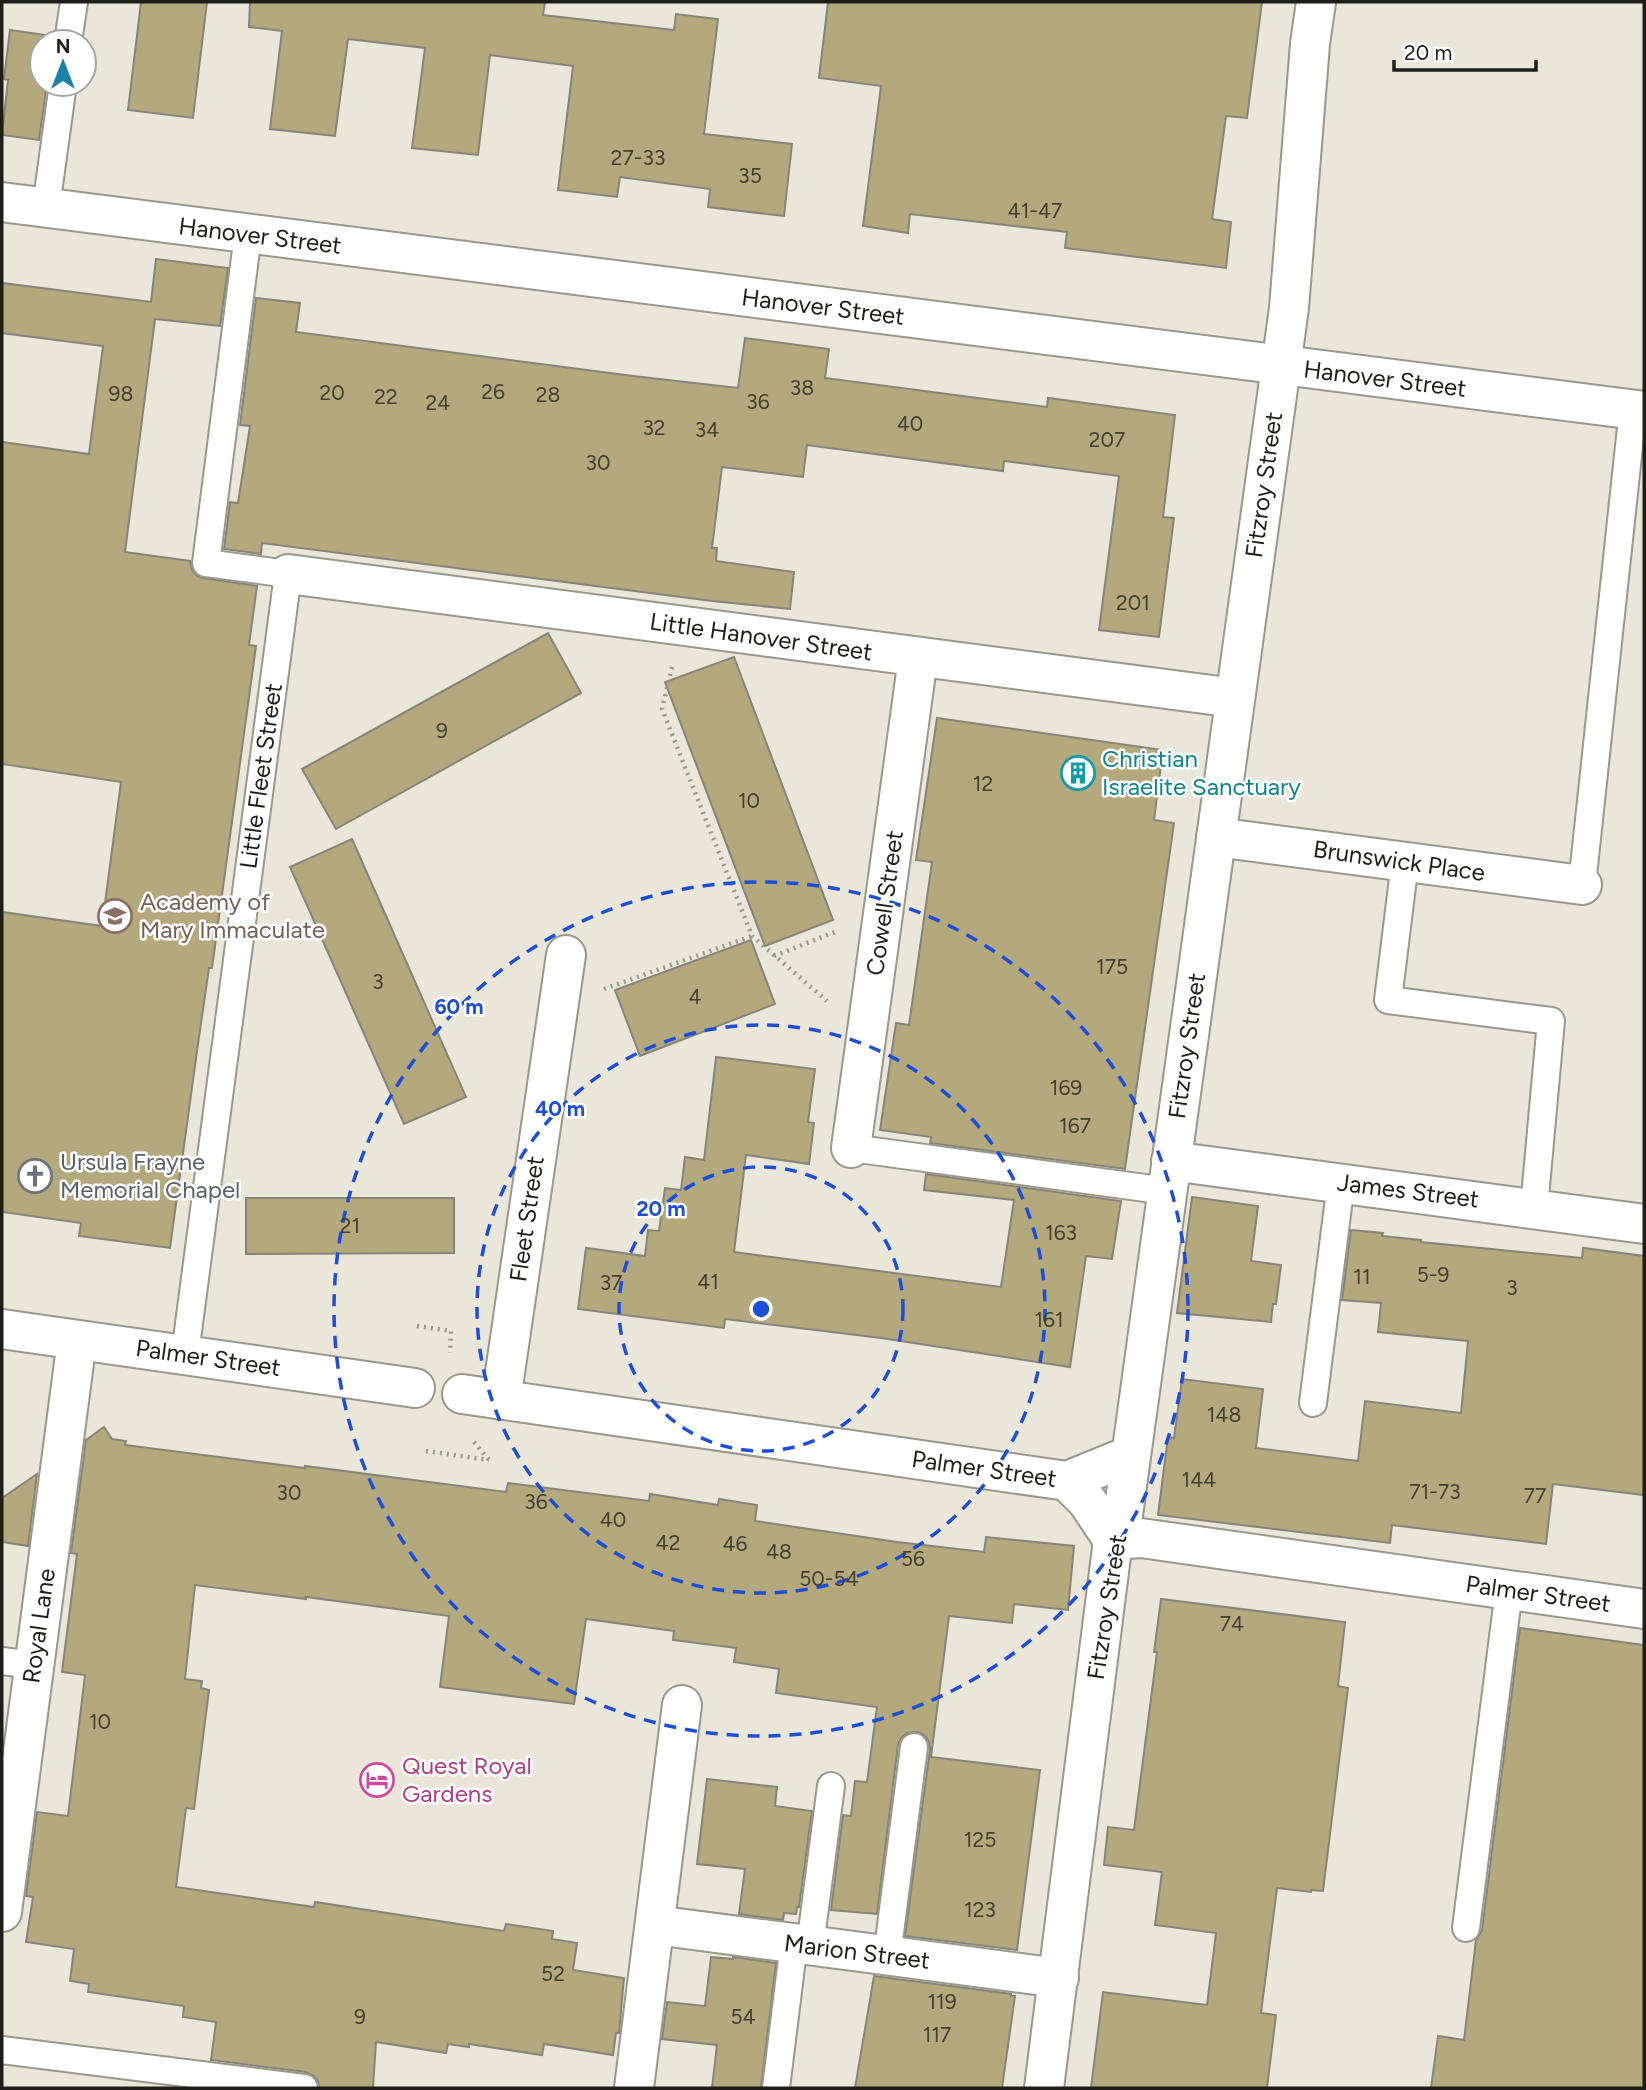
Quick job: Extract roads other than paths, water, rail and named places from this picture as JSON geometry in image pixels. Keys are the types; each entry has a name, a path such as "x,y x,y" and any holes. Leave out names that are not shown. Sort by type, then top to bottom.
{"street":[{"name":"Fitzroy Street","path":"1044,2088 1113,1540 1123,1515 1289,309 1315,2"},
{"name":"Hanover Street","path":"2,202 1638,410"},
{"name":"Little Hanover Street","path":"288,574 1235,698"},
{"name":"Cowell Street","path":"851,1148 918,658"},
{"name":"Brunswick Place","path":"1216,837 1583,885"},
{"name":"Fleet Street","path":"501,1400 566,955"},
{"name":"James Street","path":"1169,1176 1341,1183 1644,1224"},
{"name":"Palmer Street","path":"2,1329 415,1388"},
{"name":"Royal Lane","path":"2,1912 18,1663 78,1340"},
{"name":"Palmer Street","path":"462,1394 1067,1481 1087,1502 1113,1540 1141,1538 1644,1609"},
{"path":"1067,1481 1131,1455"},
{"path":"634,2088 682,1705"},
{"name":"Marion Street","path":"655,1925 1059,1978"}],"lane":[{"path":"70,28 74,2"},
{"path":"46,208 61,98"},
{"path":"248,234 206,562 288,574"},
{"path":"1583,885 1638,410"},
{"name":"Little Fleet Street","path":"184,1354 288,574"},
{"path":"1405,862 1388,1000 1551,1021 1534,1208"},
{"path":"851,1148 1169,1176"},
{"path":"1313,1403 1341,1183"},
{"path":"1466,1928 1509,1590"},
{"path":"887,1956 914,1747"},
{"path":"776,2088 831,1786"},
{"path":"2,2050 304,2088"}],"place":[{"name":"Christian Israelite Sanctuary","path":"1078,773"},
{"name":"Academy of Mary Immaculate","path":"115,916"},
{"name":"Ursula Frayne Memorial Chapel","path":"35,1176"},
{"name":"Quest Royal Gardens","path":"377,1780"}]}
